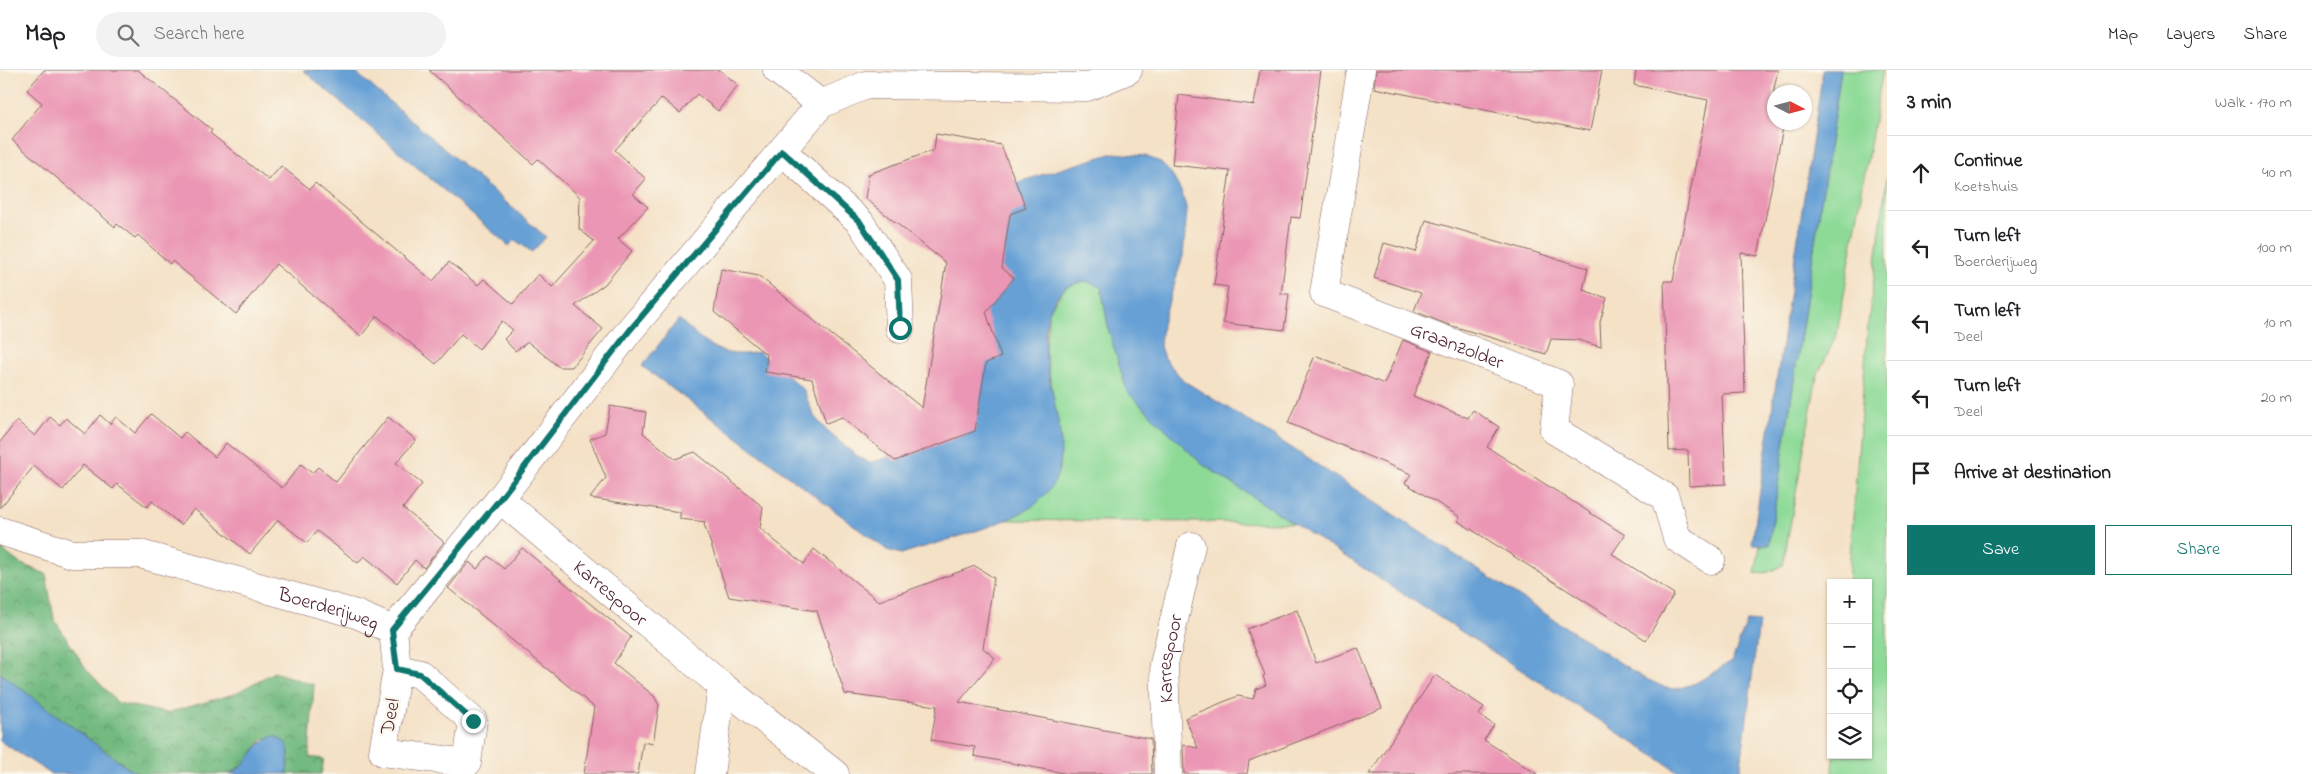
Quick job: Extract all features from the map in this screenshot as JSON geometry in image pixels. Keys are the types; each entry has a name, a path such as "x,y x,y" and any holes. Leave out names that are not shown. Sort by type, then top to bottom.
{"street":[{"path":"777,70 821,104"},
{"name":"Boerderijweg","path":"0,531 72,554 140,554 356,614 392,630 500,499 630,330 821,104 866,85 1087,86 1114,78 1128,70"},
{"name":"Graanzolder","path":"1361,70 1324,293 1560,384 1554,430 1665,497 1676,538 1712,560"},
{"path":"782,151 860,222 898,280 900,328"},
{"name":"Karrespoor","path":"500,499 722,686 835,774"},
{"name":"Karrespoor","path":"1168,774 1164,664 1191,546"},
{"name":"Deel","path":"392,630 397,669"},
{"path":"710,774 722,686"}],"green space":[{"path":"1841,70 1883,70 1837,334 1817,376 1783,565 1769,572 1755,574 1760,545 1769,545"},
{"path":"1887,176 1887,774 1833,774 1834,759 1872,759 1872,579 1848,579 1868,324"},
{"path":"1085,280 1101,287 1109,331 1202,464 1294,523 1004,520 1038,502 1061,441 1045,349 1049,311 1065,288"},
{"path":"0,548 19,563 46,574 54,619 87,670 118,703 167,713 234,694 274,672 314,685 309,757 324,759 321,774 287,774 289,753 287,744 275,736 262,740 247,761 230,774 139,774 125,766 0,673"}],"water":[{"path":"303,70 353,70 546,237 532,252 515,240 509,246"},
{"path":"1823,70 1841,70 1769,545 1752,544"},
{"path":"1114,153 1145,156 1160,162 1171,173 1182,193 1187,211 1183,256 1162,324 1160,346 1164,358 1184,381 1278,439 1642,677 1666,688 1677,689 1696,683 1732,661 1747,621 1759,622 1740,774 1682,774 1202,464 1127,392 1109,331 1101,287 1085,281 1064,289 1051,308 1045,330 1046,354 1059,429 1061,454 1057,476 1052,486 1029,509 1013,517 974,532 901,554 887,550 642,366 679,319 697,336 714,348 734,354 759,352 803,389 814,416 826,430 853,453 869,463 955,438 992,190"},
{"path":"0,673 125,766 139,774 51,774 0,741"},
{"path":"275,736 287,744 289,753 287,774 230,774 243,764 261,743"}],"building":[{"path":"44,70 138,70 212,130 210,133 269,180 281,166 310,189 315,183 433,281 449,262 478,285 484,279 513,304 538,274 552,287 594,241 579,229 580,197 538,159 533,164 429,70 720,70 738,85 718,111 697,94 680,113 662,98 615,150 646,179 633,194 648,207 618,239 632,251 605,284 575,306 603,329 572,367 559,367 528,342 515,351 504,339 513,330 502,321 479,349 461,334 436,364 377,316 361,336 276,264 236,314 172,261 170,264 138,235 135,238 117,224 115,227 12,140 42,103 27,90"},
{"path":"1260,70 1321,70 1300,218 1291,217 1281,294 1289,294 1284,330 1223,323 1228,287 1214,285 1230,171 1172,165 1179,95 1254,105"},
{"path":"1376,70 1602,70 1590,131 1374,88"},
{"path":"1636,70 1778,70 1775,85 1767,85 1767,130 1782,130 1758,256 1741,253 1745,393 1722,394 1726,484 1689,486 1688,450 1669,451 1664,281 1673,281 1708,100 1634,85"},
{"path":"936,134 1001,145 1026,208 1010,214 1002,268 1014,278 986,312 1001,357 986,363 975,431 895,461 842,417 826,423 812,379 765,372 767,355 714,312 721,269 759,276 922,408 946,263 865,198 869,174 934,150"},
{"path":"1426,220 1588,268 1583,290 1607,298 1600,322 1601,347 1578,340 1551,339 1546,354 1449,325 1414,311 1421,293 1374,278 1384,243 1416,252"},
{"path":"1403,340 1432,352 1413,396 1468,418 1473,410 1499,427 1487,447 1625,535 1612,554 1674,594 1646,640 1458,521 1460,517 1405,483 1411,474 1288,423 1315,355 1384,384"},
{"path":"610,406 646,412 643,433 675,459 695,452 763,507 760,528 775,541 804,564 814,549 879,601 975,566 994,578 983,648 995,658 959,702 1151,739 1152,774 1068,774 974,756 975,747 931,740 937,706 845,694 817,611 729,597 704,524 706,522 680,519 680,512 590,498 606,478 590,439 605,433"},
{"path":"151,414 180,438 185,432 215,457 226,443 282,488 301,464 312,473 318,467 336,482 388,417 416,440 396,463 422,484 403,508 444,542 424,568 415,560 397,583 364,556 358,563 317,531 307,543 278,520 250,554 194,509 181,525 152,501 147,507 117,484 113,489 83,465 63,490 34,466 0,508 0,442 17,421 35,436 50,417 60,425 66,418 85,434 100,415 110,424 116,417 135,433"},
{"path":"522,548 631,637 614,663 654,696 659,705 653,744 643,742 638,774 584,774 594,707 448,588 469,562 477,569 488,556 504,569"},
{"path":"1297,610 1316,663 1358,648 1382,708 1249,761 1247,774 1184,774 1183,745 1198,748 1185,718 1238,696 1253,699 1256,689 1266,685 1263,676 1265,675 1247,629"},
{"path":"1435,675 1484,707 1479,715 1494,725 1484,740 1537,774 1369,774"}],"route":[{"path":"473,721 420,674 397,669 392,630 500,499 630,330 782,151 860,222 898,280 900,328"}]}
